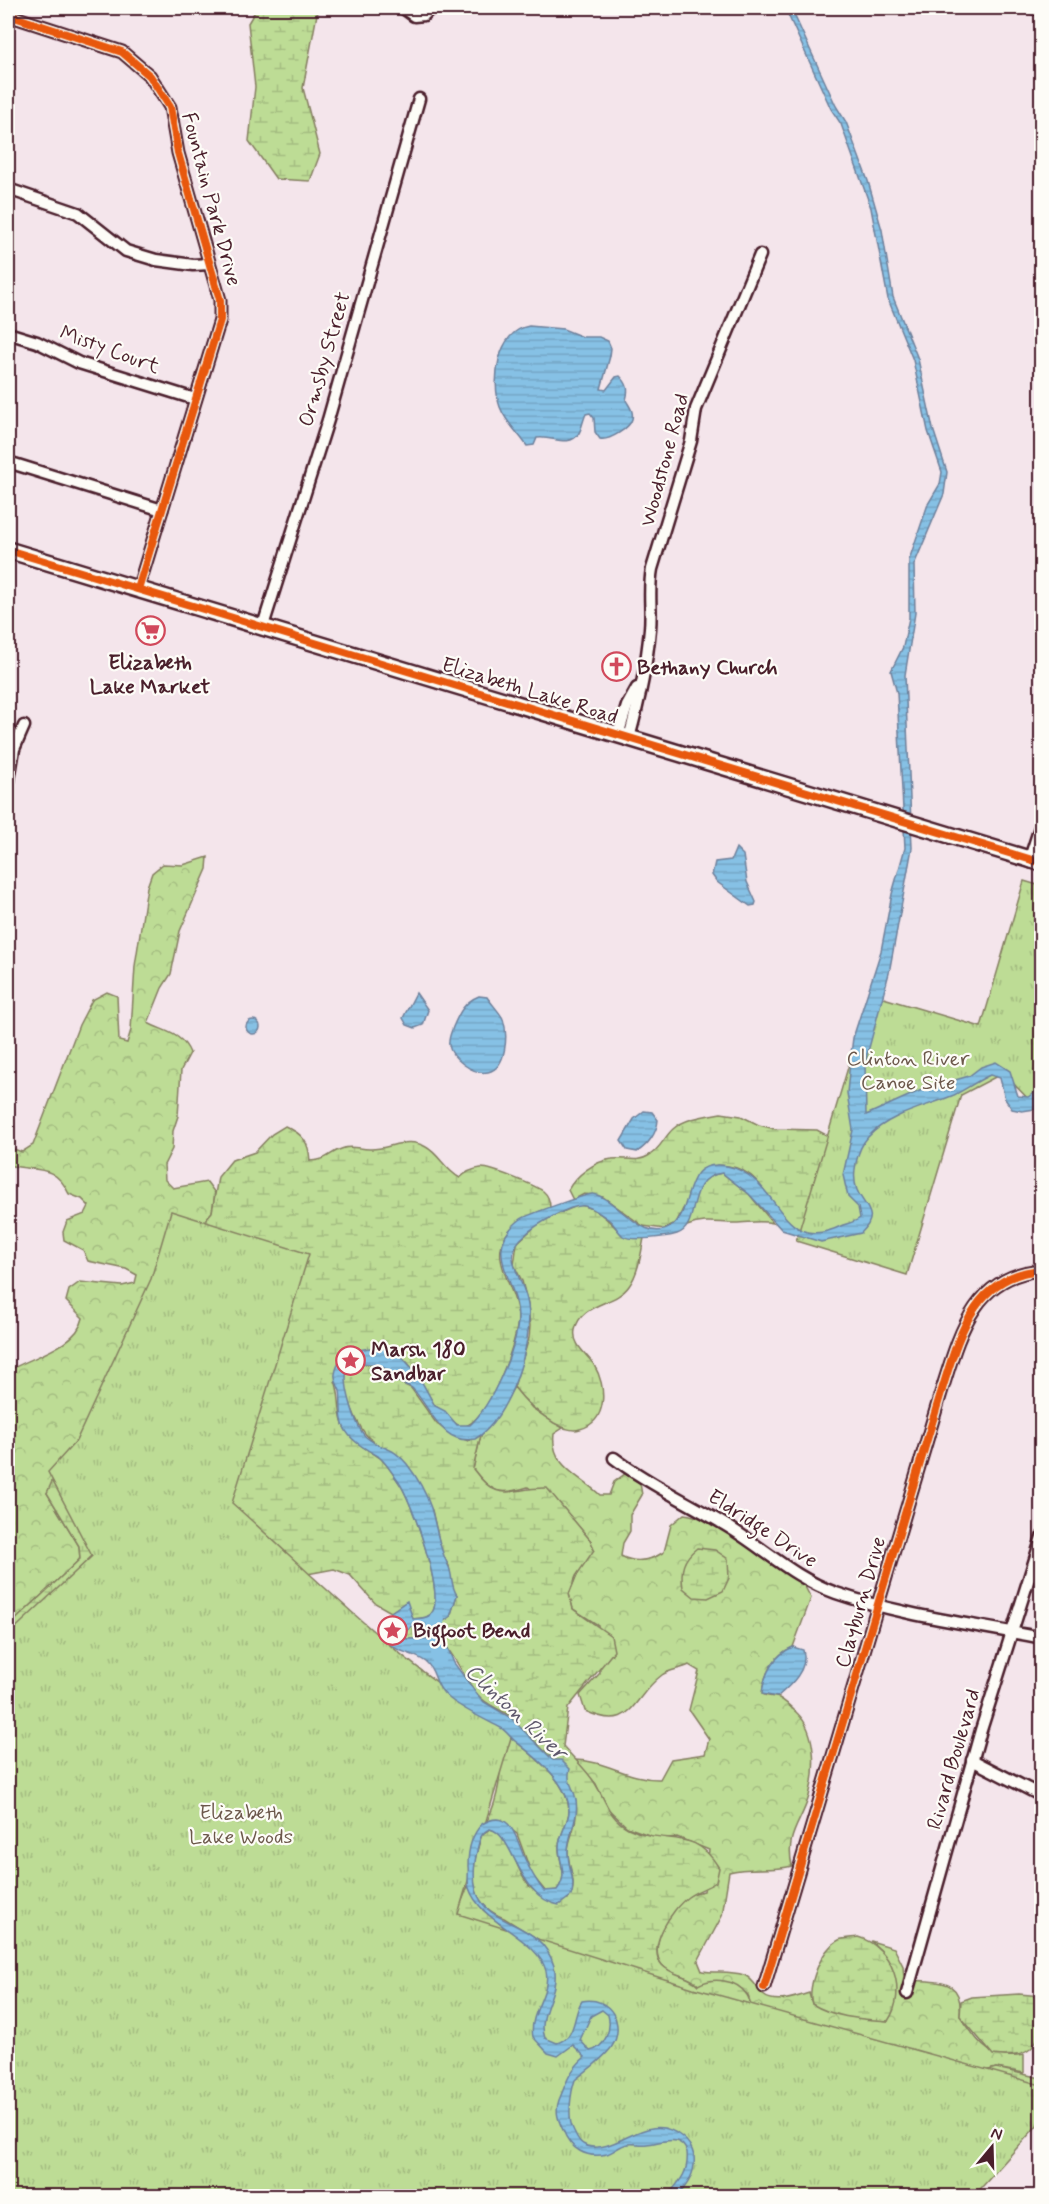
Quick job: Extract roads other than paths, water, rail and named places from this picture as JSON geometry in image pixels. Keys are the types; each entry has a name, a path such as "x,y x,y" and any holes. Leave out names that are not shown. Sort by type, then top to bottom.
{"street":[{"path":"403,8 414,16 424,15 431,8"},
{"path":"1033,8 1041,10"},
{"name":"Fountain Park Drive","path":"8,15 122,52 150,75 170,107 178,153 220,300 219,320 138,589"},
{"name":"Ormsby Street","path":"262,629 328,420 419,99"},
{"path":"8,189 78,213 126,251 156,260 193,265 209,264"},
{"name":"Woodstone Road","path":"624,736 637,709 651,627 649,587 652,569 663,540 691,441 696,409 760,255"},
{"name":"Misty Court","path":"11,334 37,342 79,363 195,399"},
{"path":"8,462 162,510"},
{"name":"Elizabeth Lake Road","path":"8,550 262,629 1037,862"},
{"path":"8,786 14,748 24,726"},
{"path":"1037,862 1041,829"},
{"name":"Clayburn Drive","path":"764,1987 940,1395 965,1322 979,1300 995,1286 1014,1276 1041,1270"},
{"name":"Eldridge Drive","path":"614,1458 736,1532 801,1577 836,1593 879,1605 1041,1638"},
{"name":"Rivard Boulevard","path":"907,1992 972,1760 1041,1537"},
{"path":"972,1760 1041,1796"}],"water":[{"path":"785,8 791,8 836,106 846,122 868,181 882,230 893,297 918,359 933,429 947,472 944,494 914,565 915,613 905,675 912,848 889,973 865,1063 866,1115 924,1089 969,1076 981,1067 996,1062 1010,1071 1018,1096 1028,1097 1041,1088 1041,1108 1022,1111 1012,1109 1005,1099 1000,1078 990,1075 954,1095 886,1122 864,1142 856,1162 855,1184 870,1216 870,1221 861,1233 821,1242 782,1230 749,1194 722,1173 710,1177 702,1184 689,1222 685,1229 677,1234 627,1238 608,1219 594,1209 585,1206 563,1211 545,1221 522,1237 514,1251 514,1263 528,1305 529,1321 523,1359 508,1398 498,1415 475,1439 464,1440 445,1431 412,1388 397,1381 382,1367 367,1363 356,1364 348,1369 346,1375 351,1404 362,1432 371,1441 402,1458 424,1491 457,1595 450,1617 434,1627 412,1626 403,1635 407,1639 439,1638 446,1644 454,1663 484,1702 511,1718 553,1760 561,1760 570,1769 569,1778 577,1807 568,1850 573,1884 571,1896 559,1905 545,1900 534,1891 505,1842 498,1833 490,1829 482,1835 477,1851 474,1878 479,1897 489,1910 532,1935 545,1948 554,1966 554,1985 544,2020 545,2038 557,2043 564,2040 572,2030 582,2001 592,2000 601,2003 613,2014 617,2030 611,2048 575,2080 570,2105 571,2124 578,2139 587,2146 599,2147 645,2129 657,2127 669,2129 682,2137 693,2153 692,2173 688,2183 677,2196 667,2196 680,2181 687,2166 687,2152 680,2143 670,2141 628,2144 607,2154 586,2154 574,2147 566,2137 560,2123 557,2112 559,2100 572,2072 585,2057 573,2045 558,2056 548,2053 533,2037 532,2028 547,1979 546,1971 541,1959 532,1949 485,1912 475,1901 468,1886 468,1866 471,1843 478,1828 482,1824 500,1819 512,1828 529,1867 544,1891 557,1890 563,1874 559,1847 569,1812 568,1801 564,1791 541,1762 503,1729 450,1699 441,1689 426,1662 393,1647 385,1637 391,1612 407,1601 413,1619 424,1618 431,1614 435,1600 434,1585 418,1525 404,1491 384,1461 354,1440 344,1427 340,1391 335,1374 343,1358 351,1353 369,1348 396,1350 418,1375 435,1406 445,1411 457,1425 470,1425 486,1404 502,1376 517,1331 517,1305 504,1266 503,1242 509,1231 521,1219 580,1197 593,1194 602,1197 641,1226 662,1231 672,1226 679,1218 690,1187 702,1169 712,1165 727,1166 745,1173 759,1184 792,1224 805,1231 821,1232 860,1218 858,1207 848,1197 843,1175 853,1130 847,1093 850,1062 853,1038 881,951 892,894 905,848 897,693 891,671 903,647 909,618 909,560 928,504 940,484 942,472 928,431 913,360 888,299 871,208 841,124 831,109","holes":["602,2010 608,2015 609,2026 606,2037 600,2046 590,2051 580,2040 591,2016"]},
{"path":"529,326 563,329 583,337 599,337 608,341 611,348 610,356 601,389 606,390 616,377 620,376 625,382 628,390 626,400 631,409 632,419 623,430 614,436 600,439 595,432 594,418 590,413 586,414 575,438 565,441 537,438 534,445 527,446 500,407 496,384 503,347 518,330"},
{"path":"736,848 743,855 747,882 756,902 755,905 750,906 717,882 712,875 715,862 731,860"},
{"path":"416,993 428,1010 423,1025 415,1028 407,1025 403,1018"},
{"path":"479,996 487,997 502,1017 505,1025 502,1057 499,1064 488,1072 476,1071 458,1060 449,1045 455,1022 460,1013 469,1001"},
{"path":"250,1020 256,1020 260,1027 256,1034 250,1034 246,1030 246,1024"},
{"path":"644,1111 652,1112 658,1120 656,1130 637,1152 627,1150 621,1141 634,1119"},
{"path":"793,1647 803,1650 803,1664 798,1676 777,1697 762,1694 771,1666 780,1655"}],"waterway":[{"name":"Clinton River","path":"437,1619 434,1627 439,1638 439,1658"}],"place":[{"name":"Elizabeth Lake Market","path":"150,631"},
{"name":"Bethany Church","path":"616,667"},
{"name":"Marsh 180 Sandbar","path":"350,1361"},
{"name":"Bigfoot Bend","path":"392,1630"}],"park label":[{"name":"Clinton River Canoe Site","path":"908,1070"},
{"name":"Elizabeth Lake Woods","path":"241,1824"}]}
